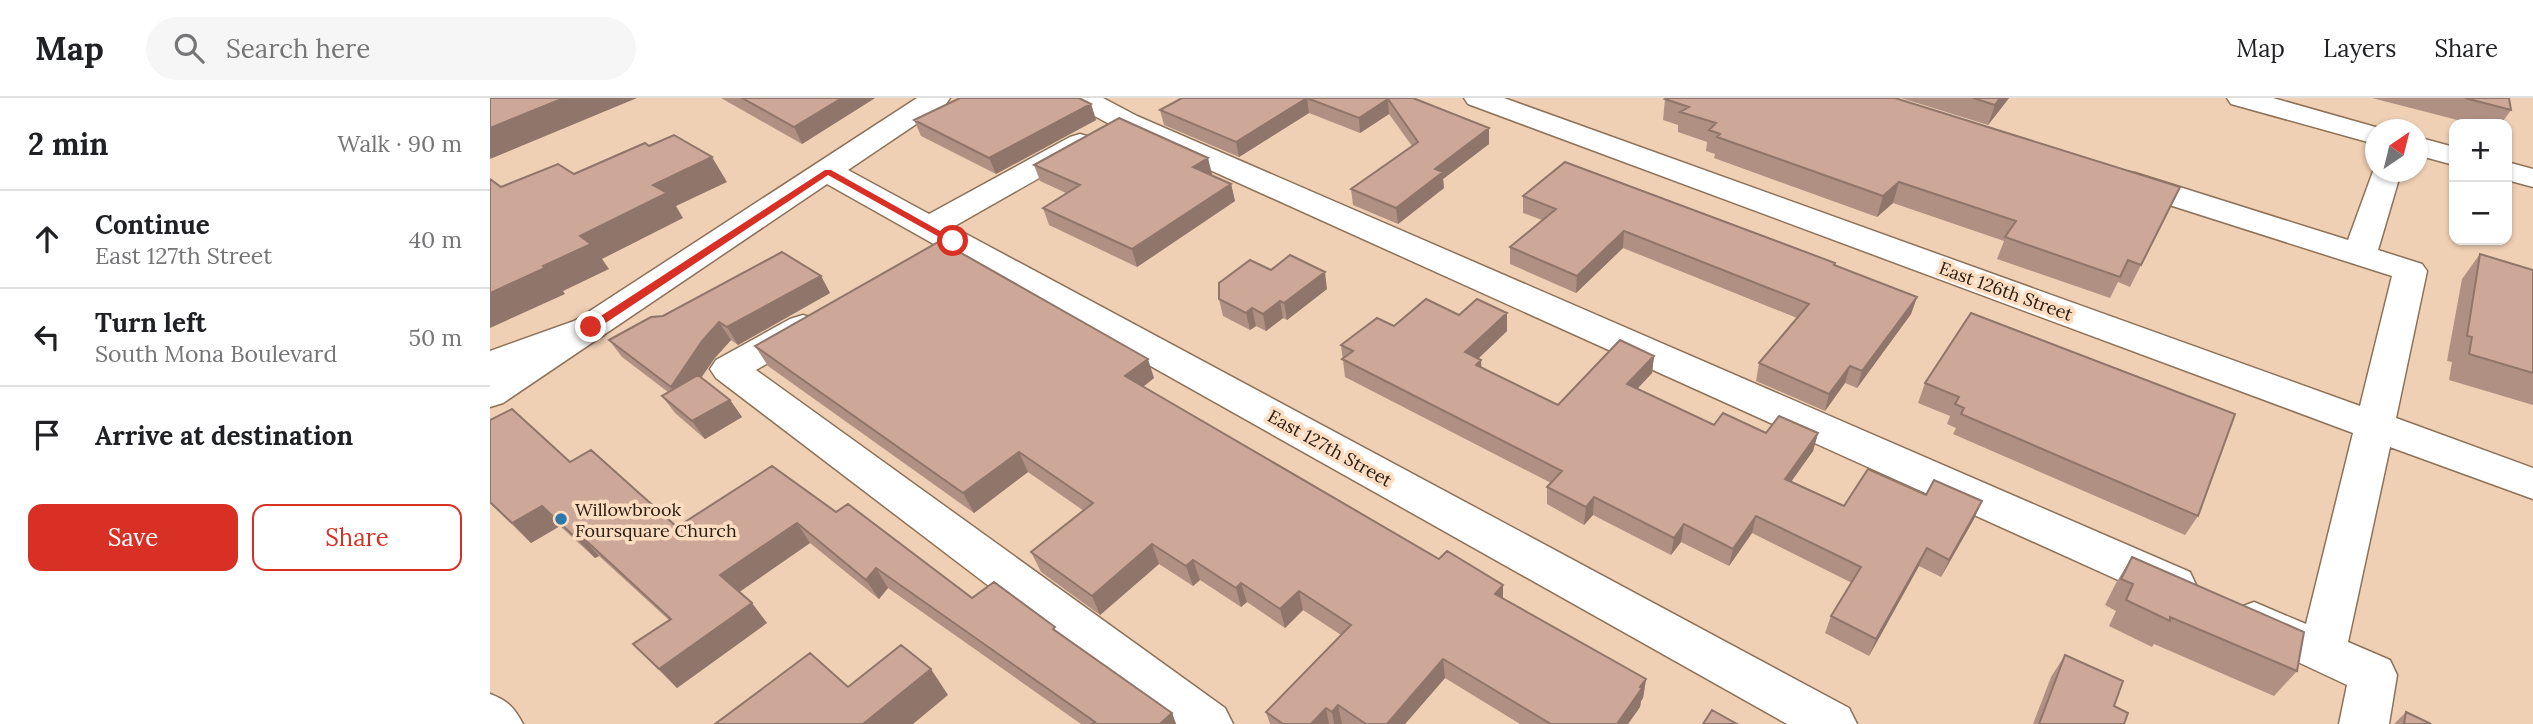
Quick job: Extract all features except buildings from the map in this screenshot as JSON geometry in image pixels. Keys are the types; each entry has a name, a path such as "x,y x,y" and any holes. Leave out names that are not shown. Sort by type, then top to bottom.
{"street":[{"path":"490,394 936,98"},
{"path":"1082,98 1122,120 2373,675 2364,724"},
{"name":"East 126th Street","path":"1478,98 2533,484"},
{"path":"2241,98 2363,124"},
{"path":"933,243 1122,120"},
{"path":"2428,149 2449,155"},
{"path":"2098,171 2410,271 2323,652"},
{"name":"East 127th Street","path":"828,172 933,243 1832,724"},
{"path":"2512,172 2533,178"},
{"path":"2360,253 2383,182"},
{"path":"835,308 729,369 1208,724"},
{"path":"490,365 591,327"},
{"path":"490,716 498,724"}],"place":[{"name":"Willowbrook Foursquare Church","path":"561,519"}],"route":[{"path":"591,327 828,172 953,241"}]}
